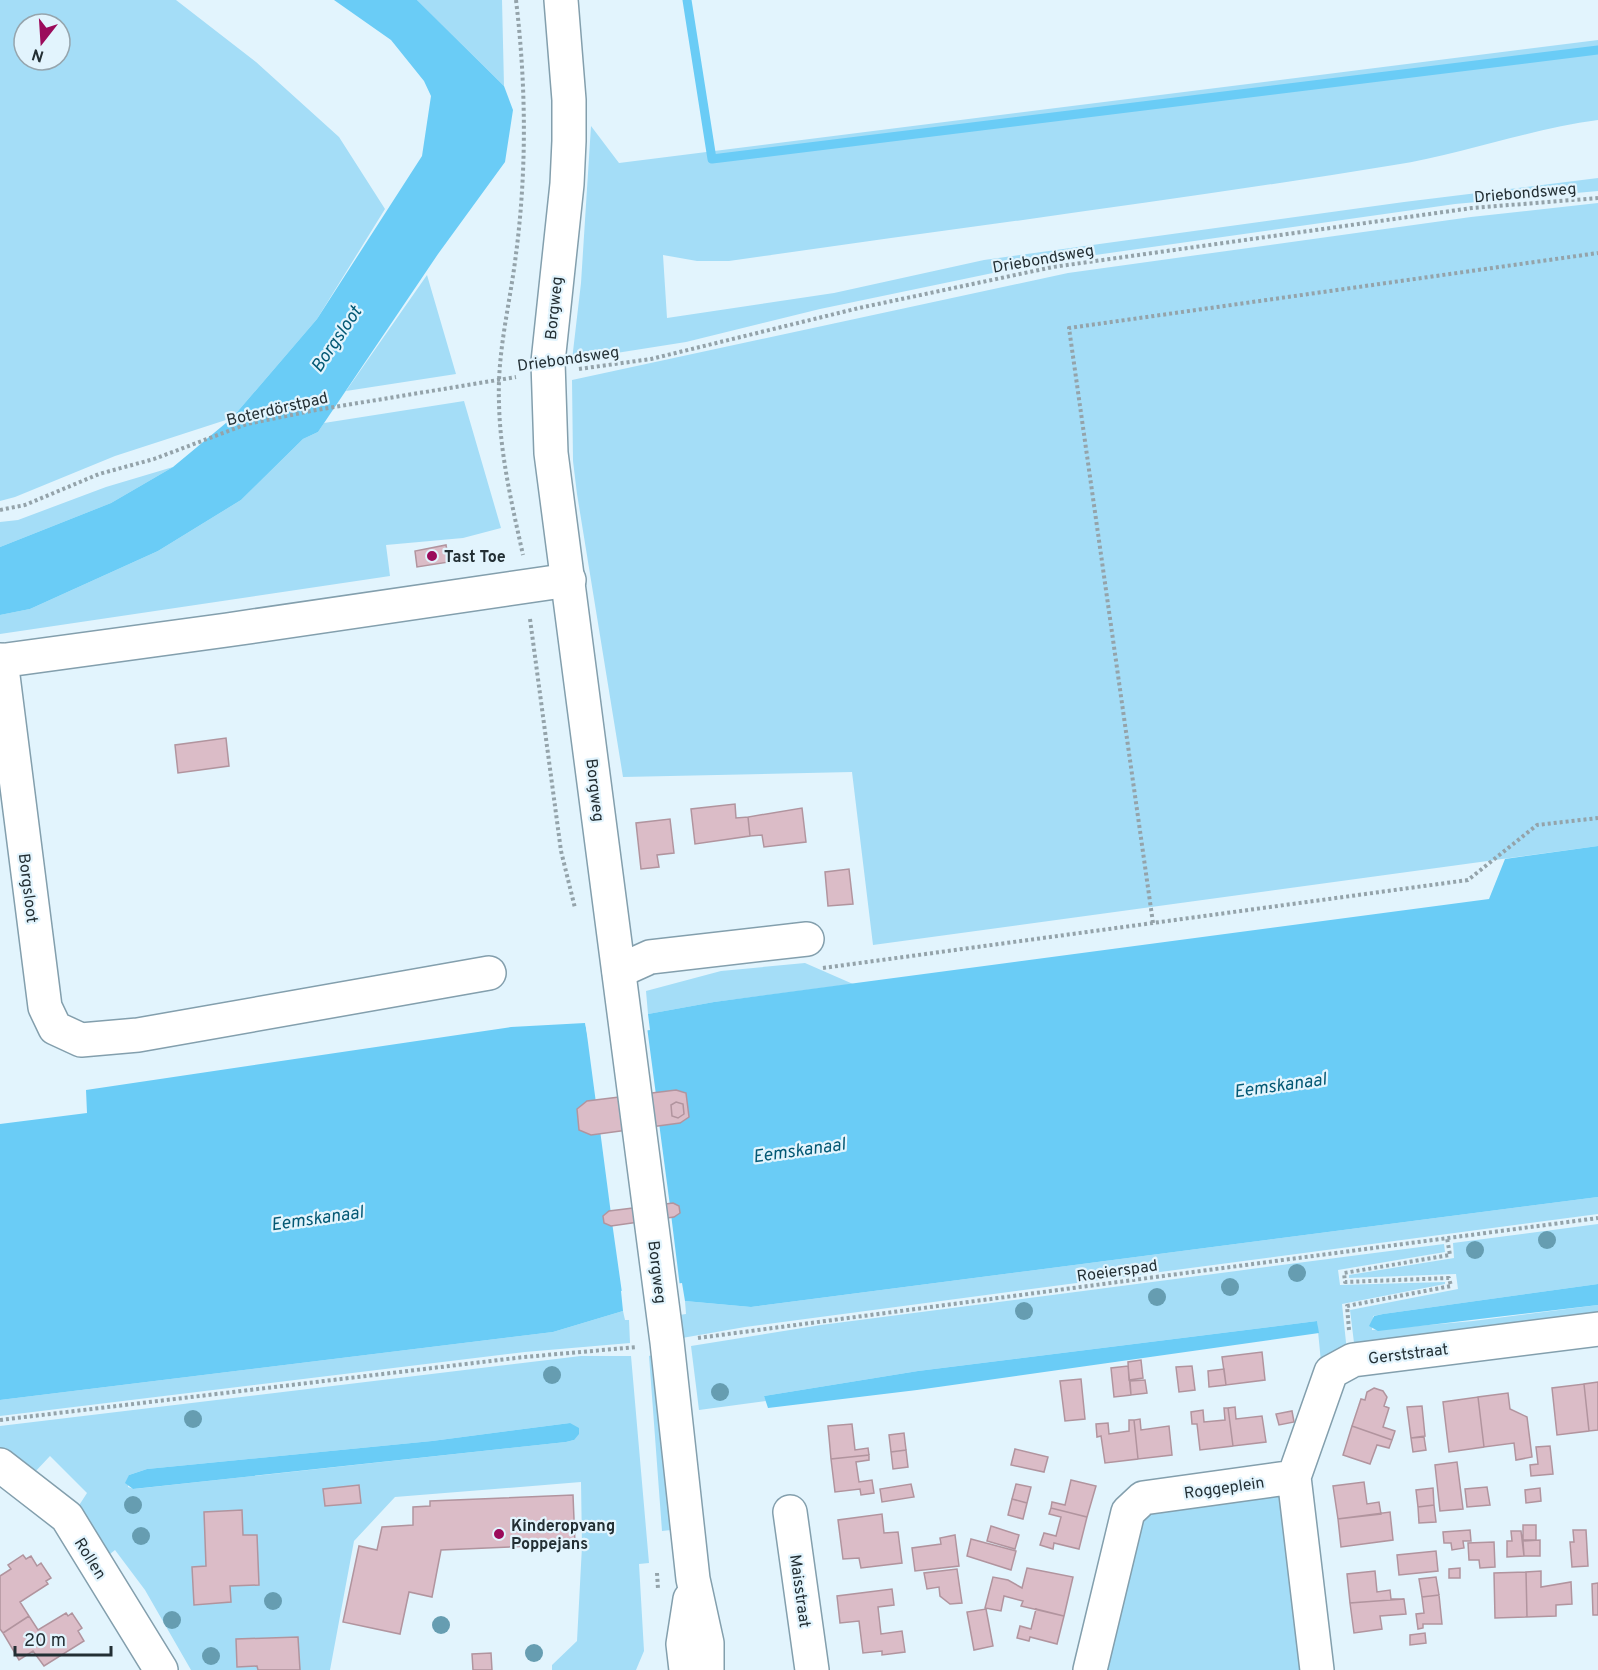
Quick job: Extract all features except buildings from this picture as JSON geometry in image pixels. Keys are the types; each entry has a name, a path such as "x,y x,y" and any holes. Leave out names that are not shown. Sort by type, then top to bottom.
{"street":[{"name":"Borgweg","path":"561,0 569,100 569,141 548,373 551,453 621,984 657,1335 693,1579 707,1643 707,1670"},
{"name":"Borgsloot","path":"489,973 138,1035 81,1040 55,1028 45,1006 0,661 569,580"},
{"path":"621,984 650,957 814,954"},
{"name":"Gerststraat","path":"1294,1478 1331,1372 1353,1360 1598,1329"},
{"name":"Rollen","path":"0,1465 67,1517 161,1670"},
{"path":"1294,1478 1317,1670"},
{"name":"Roggeplein","path":"1090,1670 1128,1512 1143,1498 1294,1478"},
{"name":"Maisstraat","path":"790,1512 812,1670"},
{"name":"Borgweg","path":"686,1670 683,1644 693,1579"}],"path":[{"path":"516,0 523,58 524,160 516,255 503,333 499,380 502,447 523,556 561,851 578,920"},
{"name":"Driebondsweg","path":"499,380 651,359 859,308 1053,267 1472,208 1598,198"},
{"path":"1153,923 1069,328 1598,253"},
{"name":"Boterdörstpad","path":"0,510 25,506 99,474 154,459 247,424 499,380"},
{"path":"814,954 1153,923 1468,880 1537,825 1598,818"},
{"name":"Roeierspad","path":"0,1420 512,1358 657,1335 1598,1218"},
{"path":"1347,1306 1451,1286 1449,1278 1345,1282 1344,1273 1450,1256 1448,1238"}],"shaded area":[{"path":"0,0 176,0 256,62 339,137 385,209 317,319 232,418 115,456 0,501"},
{"path":"417,0 502,0 504,86"},
{"path":"1598,40 1598,120 1547,129 1445,155 1394,165 1145,203 729,261 697,261 663,255 667,318 834,293 984,260 1404,202 1598,178 1598,191 1455,204 1046,262 820,309 686,342 572,360 581,283 591,126 619,163"},
{"path":"1598,203 1598,846 873,945 852,772 623,777 577,494 573,461 572,380 1068,273 1471,217"},
{"path":"427,275 456,374 346,391"},
{"path":"464,401 501,528 463,538 386,545 390,576 0,634 0,615 30,609 158,551 241,500 303,439 318,432 324,423"},
{"path":"173,467 111,503 0,547 0,522 18,520 106,487"},
{"path":"805,963 853,984 714,1002 648,1014 646,991 721,971"},
{"path":"1598,1197 1598,1214 745,1327 682,1338 679,1315 686,1314 685,1301 751,1307"},
{"path":"1598,1224 1598,1284 1373,1316 1372,1330 1473,1321 1598,1305 1598,1321 1355,1351 1350,1310 1458,1289 1456,1274 1349,1278 1349,1275 1454,1258 1453,1243"},
{"path":"1444,1244 1445,1252 1338,1270 1340,1285 1445,1282 1445,1284 1342,1304 1347,1352 1321,1362 1317,1321 918,1371 764,1396 766,1401 699,1410 691,1346 821,1325"},
{"path":"623,1311 625,1320 629,1320 630,1343 525,1352 0,1416 0,1400 553,1332"},
{"path":"652,1355 671,1530 662,1531 649,1356"},
{"path":"581,1356 631,1356 649,1563 639,1564 644,1651 636,1670 552,1670 552,1665 577,1641 582,1546 581,1482 395,1497 354,1541 330,1670 191,1670 145,1590 115,1550 110,1554 76,1510 87,1493 50,1456 34,1473 0,1452 0,1426","holes":["570,1423 574,1440 134,1489 128,1487 129,1475 147,1469 432,1441"]},
{"path":"1276,1494 1287,1502 1305,1670 1103,1670 1136,1521 1148,1514"}],"water":[{"path":"334,0 417,0 504,86 513,110 505,162 438,254 318,432 303,439 241,500 158,551 30,609 0,615 0,547 111,503 173,467 232,418 317,319 422,156 431,96 424,81 391,40"},
{"name":"Eemskanaal","path":"1598,846 1598,1197 751,1307 685,1301 682,1283 621,1291 623,1311 553,1332 0,1400 0,1124 87,1113 86,1090 511,1027 585,1023 588,1038 650,1030 648,1014 714,1002 1489,899 1505,859","holes":["676,1090 686,1093 689,1117 680,1123 591,1135 579,1130 577,1109 587,1101","673,1203 679,1206 604,1223 603,1216 609,1211"]},
{"path":"1598,1284 1598,1305 1378,1331 1369,1326 1374,1316 1383,1314"},
{"path":"1317,1321 1319,1333 917,1390 768,1408 764,1396 918,1371"},
{"path":"570,1423 579,1428 579,1434 574,1440 566,1442 133,1489 125,1483 129,1475 147,1469 432,1441"}],"pier":[{"path":"585,1020 590,1035 647,1027 656,1095 596,1103"},
{"path":"659,1123 670,1206 611,1214 600,1130"},
{"path":"671,1214 680,1287 624,1294 625,1314 612,1222"}],"waterway":[{"path":"687,0 712,159 1598,50"}],"place":[{"name":"Tast Toe","path":"432,556"},
{"name":"Kinderopvang Poppejans","path":"499,1534"}]}
